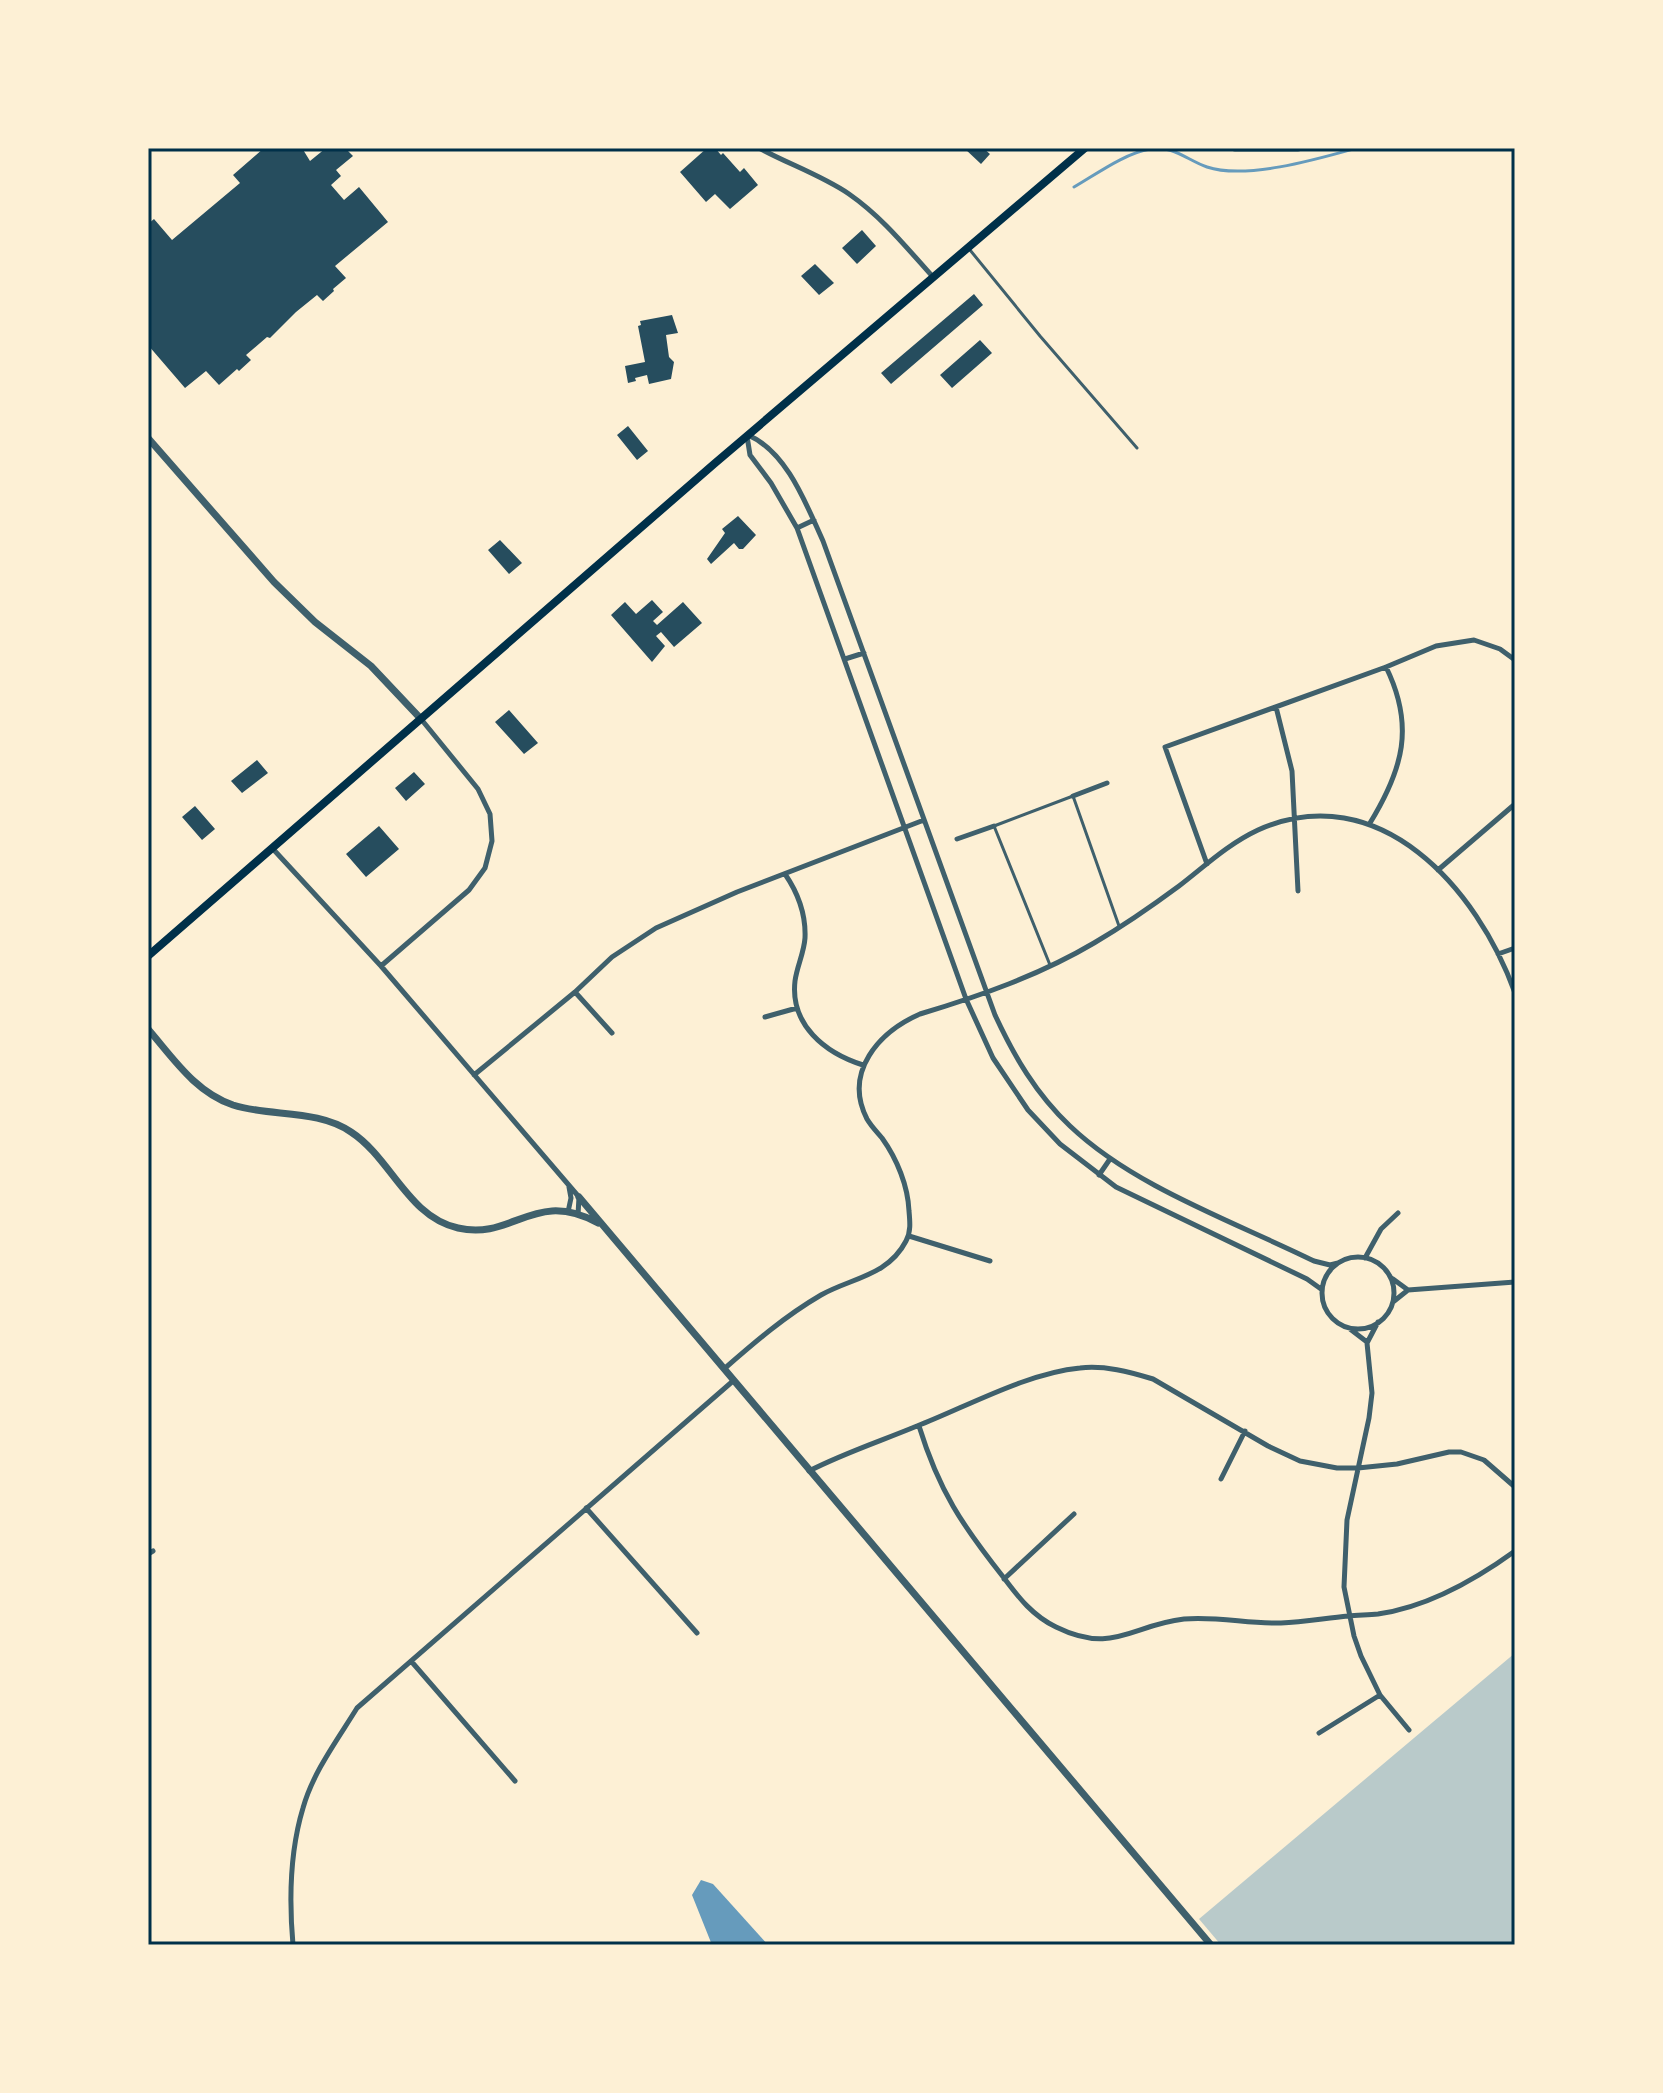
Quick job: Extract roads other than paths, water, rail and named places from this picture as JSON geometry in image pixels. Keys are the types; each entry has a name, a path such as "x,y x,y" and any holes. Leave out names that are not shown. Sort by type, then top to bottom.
{"main road":[{"path":"148,956 747,435 1085,148"}],"street":[{"path":"759,148 827,181 870,210 904,242 933,277"},
{"path":"1235,148 1298,148"},
{"path":"747,435 764,442 779,461 801,493 814,520 987,992 1008,1043 1033,1084 1068,1124 1110,1159 1162,1188 1314,1261 1330,1265 1347,1259 1365,1258 1382,1266 1408,1290"},
{"path":"747,435 750,455 771,483 797,528 966,999 993,1058 1014,1091 1060,1144 1099,1175 1146,1203 1307,1279 1321,1289"},
{"path":"148,438 274,582 322,628 371,666 421,719 478,789 490,814 492,841 485,868 469,890 381,966"},
{"path":"797,528 814,520"},
{"path":"1207,864 1165,747 1436,646 1474,640 1500,649 1515,660"},
{"path":"845,659 864,653"},
{"path":"1370,823 1384,800 1404,736 1400,702 1386,667"},
{"path":"1276,707 1292,771 1298,891"},
{"path":"1073,796 1107,783"},
{"path":"1438,870 1515,804"},
{"path":"723,1370 780,1322 822,1295 887,1265 909,1236 909,1206 900,1171 888,1147 871,1126 859,1089 863,1065 882,1038 920,1014 1025,978 1095,943 1178,887 1238,840 1259,830 1295,818 1328,815 1370,823 1394,835 1438,870 1470,905 1498,954 1515,993"},
{"path":"474,1075 575,992 612,957 656,928 924,820"},
{"path":"957,839 994,826"},
{"path":"273,849 381,966 579,1197 1211,1945"},
{"path":"784,874 796,893 804,922 803,954 795,981 797,1008 808,1032 820,1044 863,1065"},
{"path":"1498,954 1515,948"},
{"path":"575,992 612,1033"},
{"path":"765,1017 797,1008"},
{"path":"148,1029 198,1086 215,1097 234,1105 327,1121 354,1133 424,1211 446,1225 479,1230 494,1228 544,1210 568,1212 603,1226"},
{"path":"1099,1175 1110,1159"},
{"path":"568,1212 571,1198 569,1186"},
{"path":"578,1215 579,1197"},
{"path":"1365,1258 1381,1229 1398,1213"},
{"path":"909,1236 990,1261"},
{"path":"1338,1263 1327,1274 1321,1289 1325,1309 1338,1323 1361,1335 1367,1343 1372,1393 1347,1520 1344,1587 1361,1656 1380,1695 1409,1730"},
{"path":"1391,1277 1393,1302"},
{"path":"1346,1326 1362,1328 1378,1322 1393,1302 1408,1290 1515,1282"},
{"path":"1367,1343 1378,1322"},
{"path":"809,1471 1002,1390 1078,1368 1095,1368 1153,1379 1268,1446 1300,1461 1337,1468 1358,1468 1461,1452 1484,1460 1515,1487"},
{"path":"293,1945 291,1886 303,1805 357,1708 733,1381"},
{"path":"919,1426 938,1480 952,1508 984,1555 1025,1605 1068,1633 1095,1640 1121,1638 1148,1626 1187,1619 1281,1623 1378,1614 1417,1604 1475,1578 1515,1551"},
{"path":"1221,1479 1245,1431"},
{"path":"586,1508 697,1633"},
{"path":"1004,1579 1074,1514"},
{"path":"411,1661 515,1781"},
{"path":"1319,1733 1380,1695"}],"lane":[{"path":"967,247 1137,448"},
{"path":"1050,965 994,826 1073,796 1119,926"}],"water":[{"path":"701,1880 713,1884 768,1945 712,1945 692,1895"}],"waterway":[{"path":"1074,187 1121,160 1150,149 1173,151 1207,167 1241,171 1282,166 1357,148"}]}
